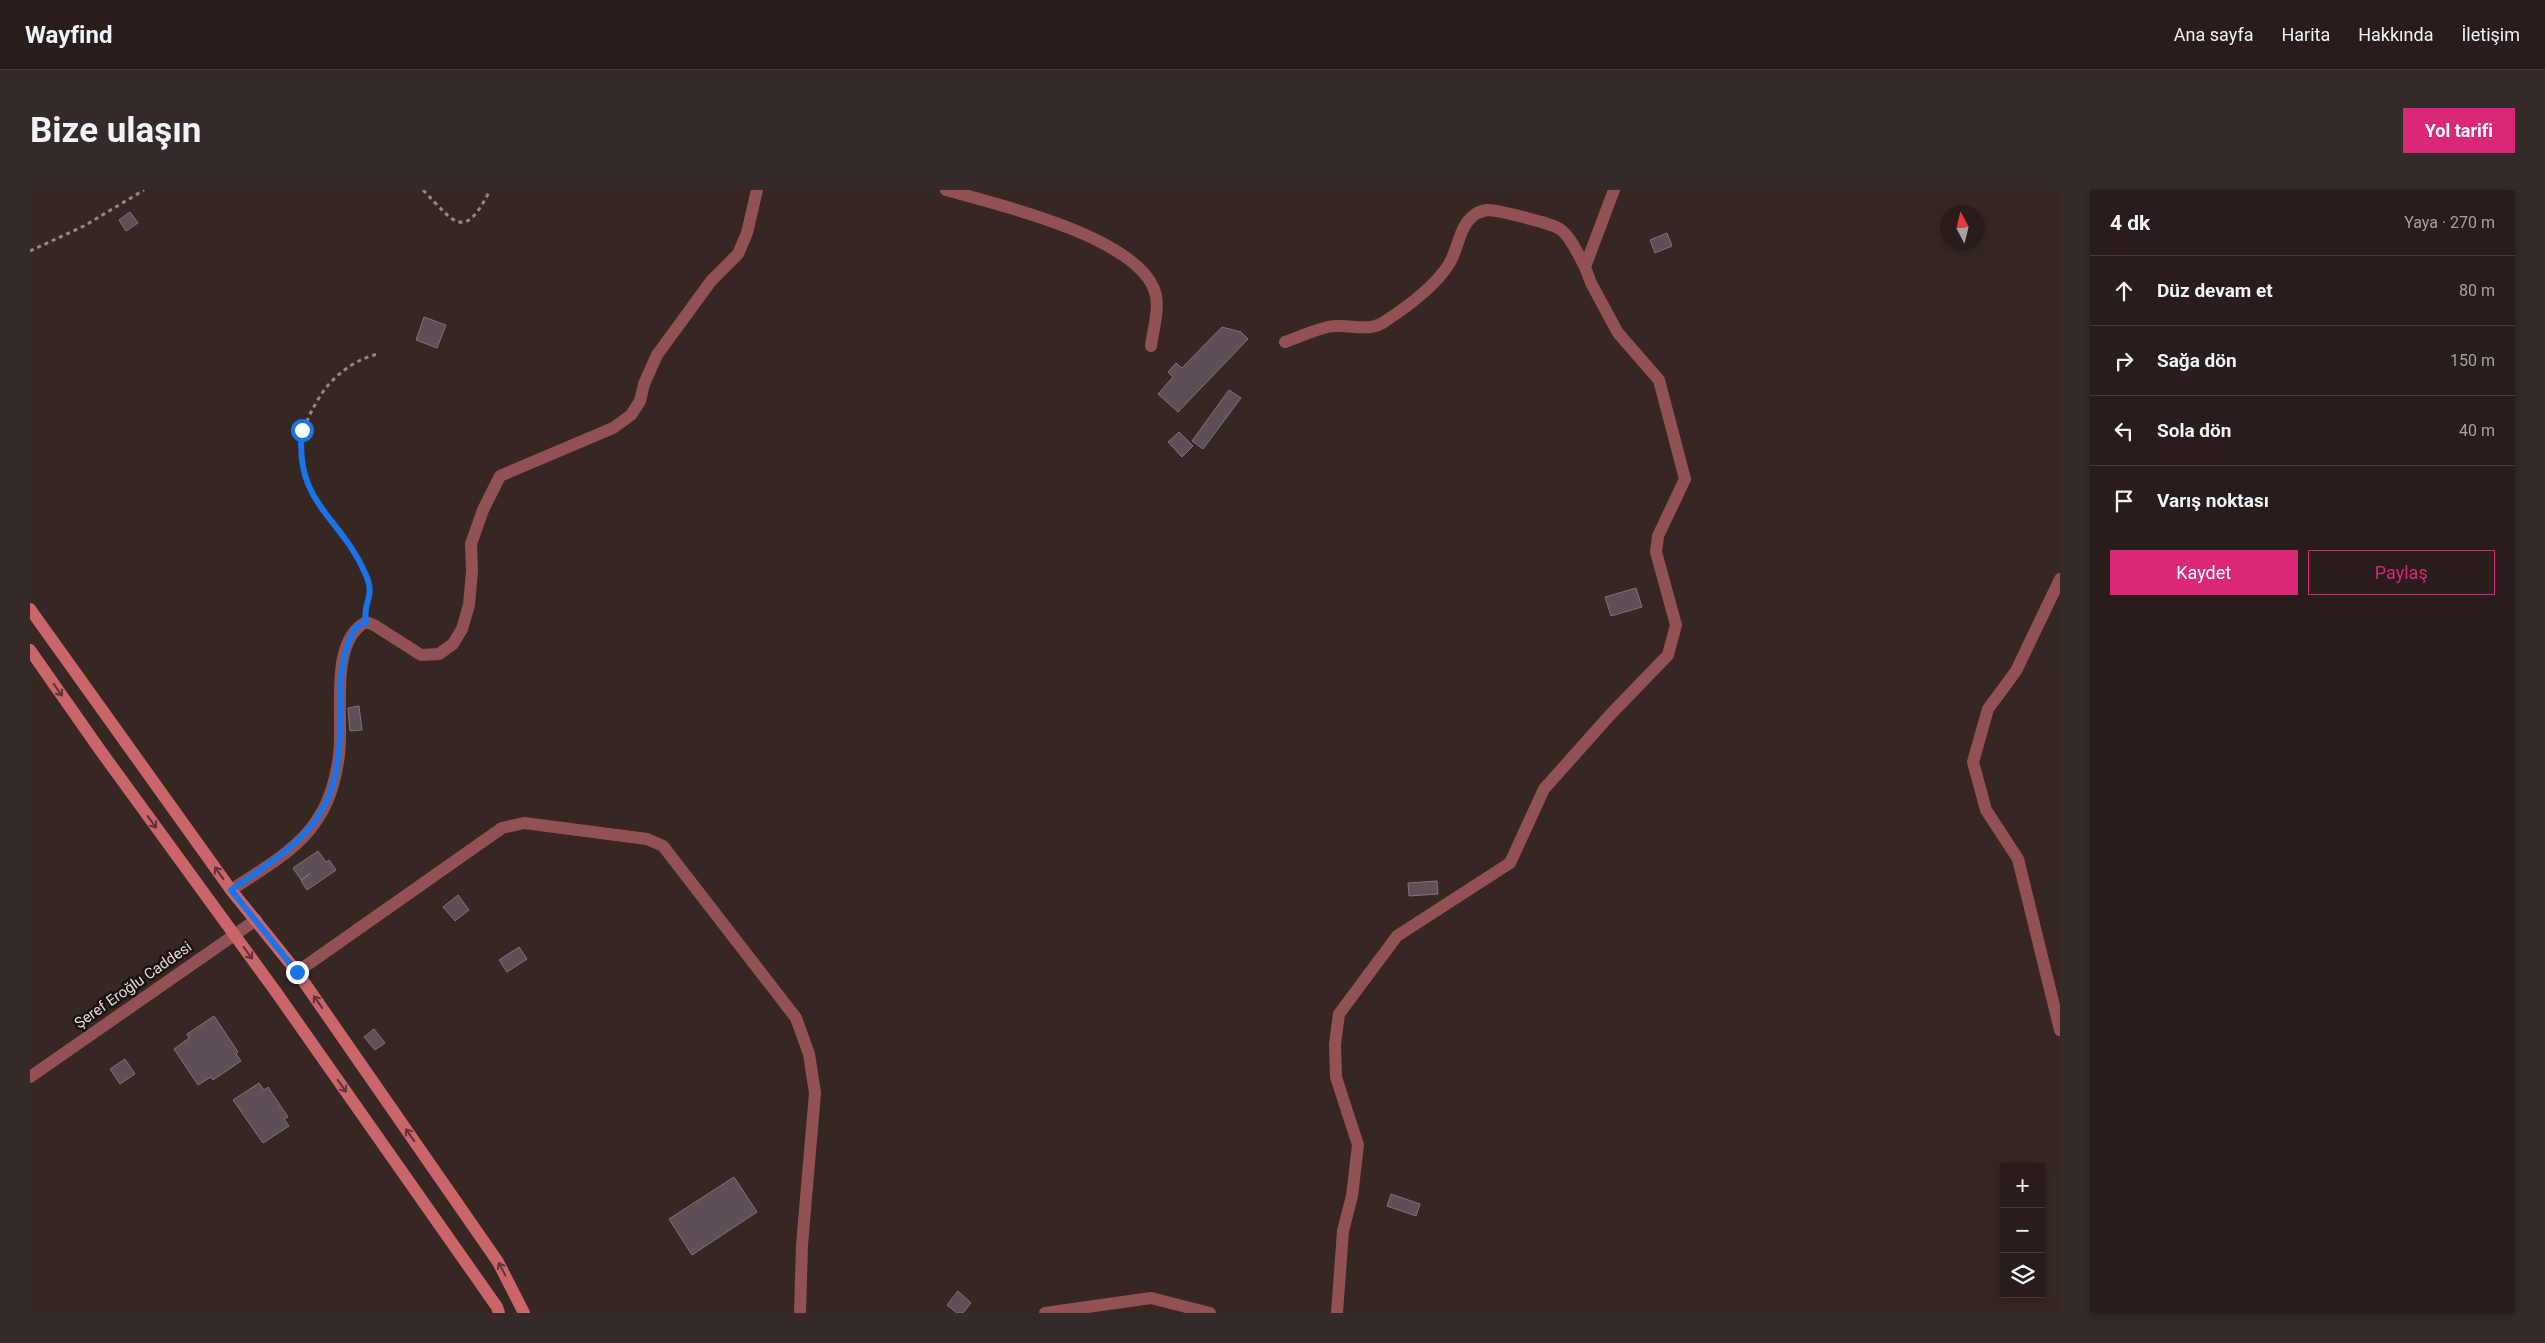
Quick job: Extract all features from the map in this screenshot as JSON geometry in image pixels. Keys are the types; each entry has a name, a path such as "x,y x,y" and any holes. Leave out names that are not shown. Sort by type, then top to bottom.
{"street":[{"path":"231,890 302,839 320,814 338,763 339,684 344,657 355,628 366,622 421,655 439,654 453,644 462,629 469,605 472,571 471,544 482,510 500,476 613,428 631,415 640,401 644,384 657,356 711,281 738,254 748,233 756,190"},
{"path":"946,190 1032,213 1089,238 1126,259 1141,270 1154,290 1156,303 1151,346"},
{"path":"1585,268 1614,190"},
{"path":"1285,342 1328,327 1366,328 1382,324 1412,302 1439,277 1450,263 1471,217 1479,212 1487,210 1533,220 1561,230 1585,268 1590,283 1618,333 1659,380 1684,479 1658,536 1656,552 1676,625 1668,655 1610,714 1544,789 1510,863 1397,936 1339,1014 1335,1044 1336,1077 1358,1145 1352,1196 1343,1231 1337,1313"},
{"path":"2060,579 2016,672 1988,709 1973,762 1986,810 2018,859 2060,1030"},
{"path":"30,608 231,890 297,972 498,1262 524,1313"},
{"path":"30,650 100,750 235,934 497,1307 498,1313"},
{"path":"297,972 502,828 524,824 647,839 663,846 796,1018 809,1054 814,1093 802,1245 800,1313"},
{"name":"Şeref Eroğlu Caddesi","path":"30,1077 256,920"},
{"path":"1045,1313 1152,1298 1210,1313"}],"path":[{"path":"30,251 84,226 144,190"},
{"path":"423,190 453,222 462,224 471,220 479,212 490,190"},
{"path":"366,622 364,612 371,594 367,577 358,558 307,485 300,451 302,430 322,393 352,364 378,354"}],"building":[{"path":"130,212 138,223 126,231 119,220"},
{"path":"1667,233 1672,246 1655,253 1650,240"},
{"path":"424,317 446,325 437,348 416,340"},
{"path":"1222,327 1241,332 1248,339 1178,412 1158,394 1173,377 1168,372 1176,363 1182,368"},
{"path":"1229,390 1241,398 1203,449 1192,441"},
{"path":"1179,432 1193,446 1182,457 1168,442"},
{"path":"1636,588 1642,607 1611,616 1605,597"},
{"path":"359,706 362,730 350,731 348,708"},
{"path":"318,851 326,862 329,860 336,870 307,890 301,881 311,873 301,880 293,868"},
{"path":"1437,881 1438,894 1409,896 1408,883"},
{"path":"458,895 469,910 455,921 443,907"},
{"path":"519,947 527,959 507,972 499,960"},
{"path":"214,1016 238,1052 236,1054 241,1061 213,1080 211,1077 198,1085 174,1049 189,1038 187,1034"},
{"path":"374,1029 385,1043 375,1050 364,1037"},
{"path":"125,1059 135,1074 120,1084 110,1069"},
{"path":"259,1083 264,1090 268,1087 288,1117 284,1119 289,1126 263,1143 233,1100"},
{"path":"734,1177 757,1212 692,1255 669,1219"},
{"path":"1391,1194 1420,1204 1416,1216 1387,1206"},
{"path":"958,1291 971,1303 963,1313 957,1313 947,1305"}],"route":[{"path":"297,972 231,890 302,839 317,820 327,801 338,763 340,742 339,684 344,657 347,644 355,628 366,622 364,612 371,594 367,577 358,558 307,485 300,451 302,430"}]}
